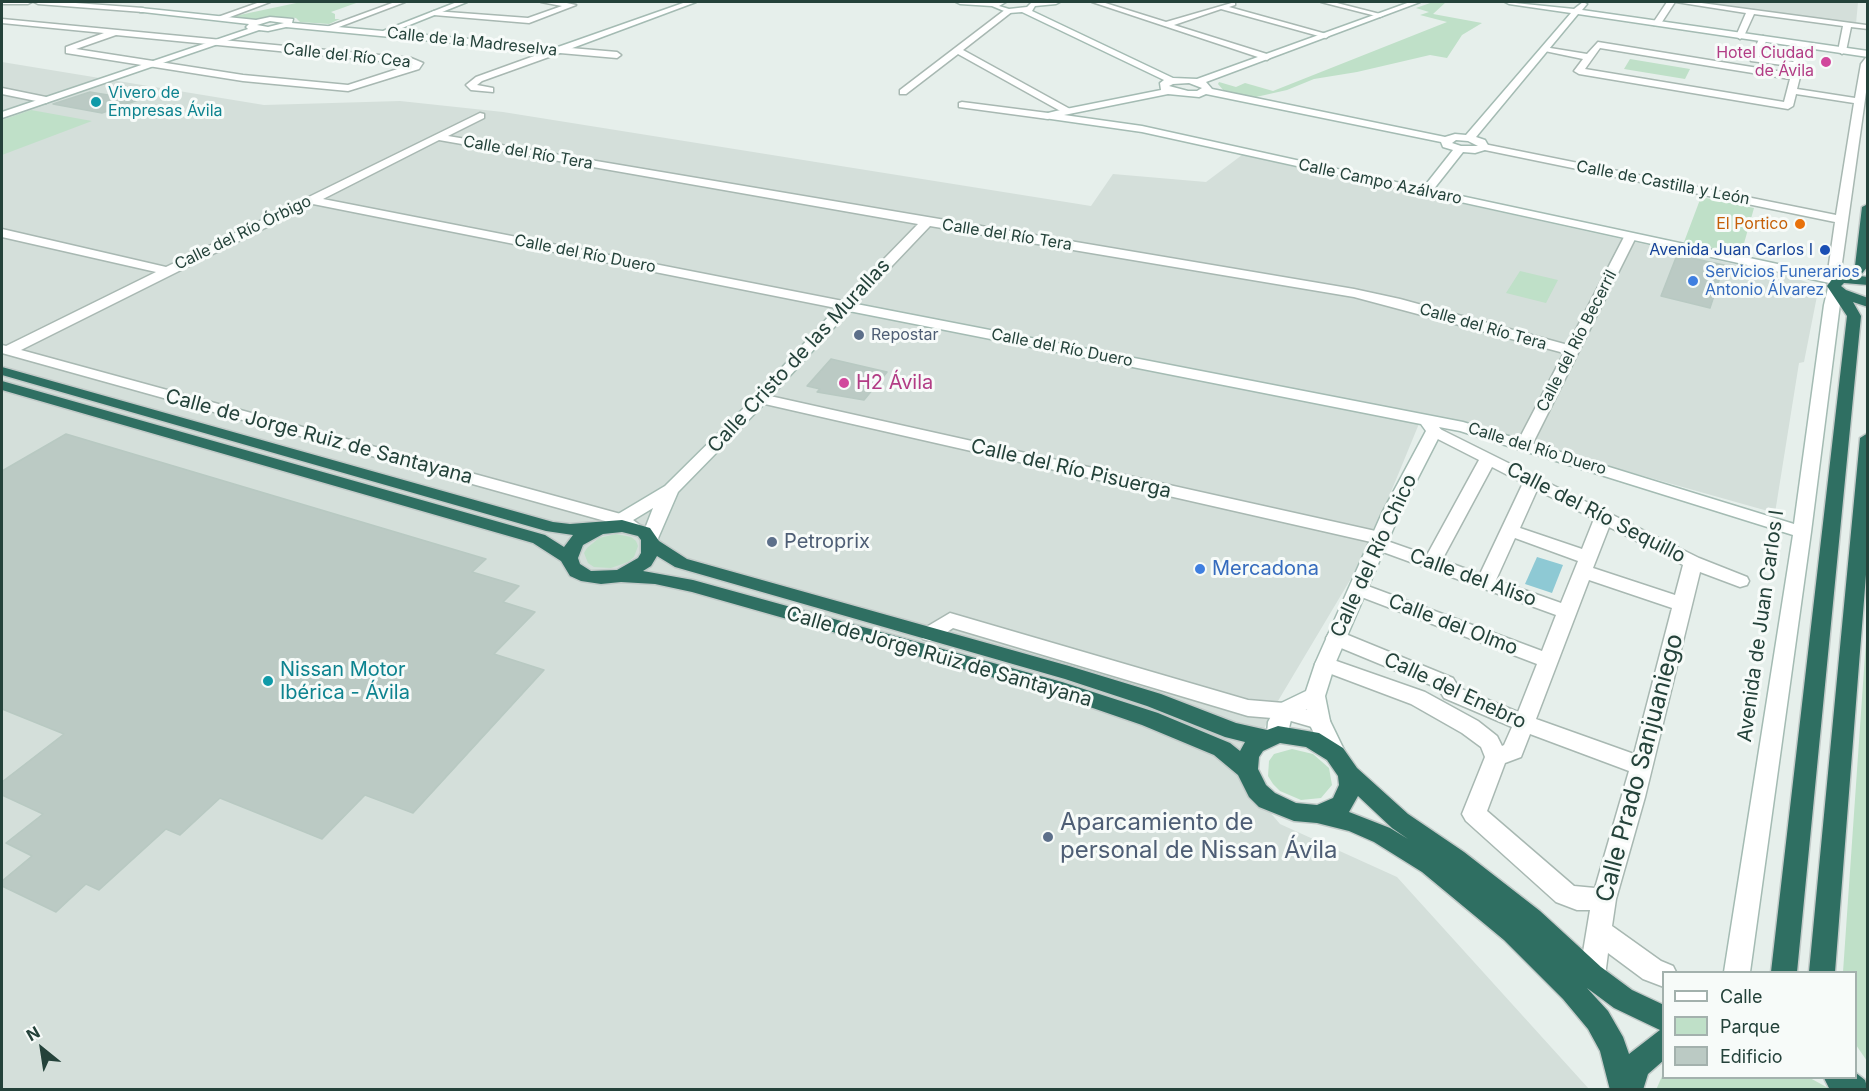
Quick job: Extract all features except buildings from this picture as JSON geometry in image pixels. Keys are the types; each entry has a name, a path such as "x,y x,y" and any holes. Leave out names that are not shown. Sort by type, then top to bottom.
{"highway":[{"name":"Avenida de Juan Carlos I","path":"1784,971 1854,316 1840,284 1861,267 1868,207"},
{"path":"1840,284 1868,281"},
{"path":"1840,284 1868,303"},
{"name":"Calle de Jorge Ruiz de Santayana","path":"2,371 552,527 570,530 616,526 644,532 651,542 681,563 1069,673 1154,700 1233,731 1311,739 1335,754 1349,774 1400,821 1456,859 1532,919 1592,976 1623,999 1662,1018"},
{"name":"Calle de Jorge Ruiz de Santayana","path":"2,385 539,539 569,558 571,566 588,577 656,578 693,586 1062,690 1161,723 1222,750 1247,769 1254,785 1267,800 1294,813 1317,814 1353,822 1382,835 1430,865 1513,932 1572,990 1598,1020 1613,1047 1627,1089"},
{"path":"1822,971 1861,560 1868,438"},
{"path":"569,558 577,541 616,526"},
{"path":"621,576 645,562 650,553 651,542"},
{"path":"1247,769 1248,756 1255,745 1272,736"},
{"path":"1317,814 1341,805 1350,785 1349,774"},
{"path":"1627,1089 1637,1065 1662,1044"}],"street":[{"path":"2,2 28,2"},
{"path":"38,2 219,18 256,25"},
{"path":"143,10 167,2"},
{"path":"219,18 266,2"},
{"name":"Calle de la Madreselva","path":"328,28 401,2"},
{"path":"383,33 463,2"},
{"path":"434,13 529,21 572,5 545,2"},
{"path":"490,90 474,88 471,85 479,79 692,2"},
{"path":"960,2 999,3 996,7 1009,11"},
{"path":"903,92 1009,11 1027,5 1056,2"},
{"path":"1096,2 1267,57"},
{"path":"1165,25 1238,2"},
{"path":"1325,2 1380,15"},
{"path":"1048,116 1170,86 1198,82 1416,2"},
{"path":"1509,2 1842,51 1866,44 1847,25 1680,2"},
{"path":"1469,138 1585,2"},
{"path":"1657,23 1671,2"},
{"path":"22,11 52,3"},
{"path":"1027,5 1188,94 1206,91 1446,140 1455,137 1469,138 1481,142 1484,147 1475,150 1460,149 1448,145 1446,140"},
{"path":"1221,7 1326,35"},
{"path":"1740,36 1750,11"},
{"path":"2,16 12,14"},
{"name":"Calle del Río Cea","path":"2,21 116,32 419,63 416,66 348,88 243,78 69,51 69,49 116,32"},
{"name":"Calle de la Madreselva","path":"256,25 328,28 617,56"},
{"name":"Calle del Río Cea","path":"2,115 215,42 256,25"},
{"path":"1842,51 1847,25"},
{"path":"1763,39 1754,59 1796,66 1799,58"},
{"name":"Avenida de Juan Carlos I","path":"1737,971 1802,532 1831,305 1840,284 1834,271 1866,44"},
{"path":"1722,80 1598,45 1587,57 1579,71 1722,80 1795,77 1788,106 1722,80"},
{"path":"1544,50 1587,57"},
{"path":"957,51 1067,111"},
{"path":"1198,82 1208,88 1206,91"},
{"path":"1792,91 1859,102"},
{"name":"Calle del Río Cea","path":"2,92 45,100"},
{"name":"Calle Campo Azálvaro","path":"962,105 1142,129 1840,284"},
{"name":"Calle del Río Órbigo","path":"4,350 480,116"},
{"name":"Calle del Río Tera","path":"437,137 1354,294 1395,302 1572,351"},
{"name":"Calle de Castilla y León","path":"1484,147 1842,220"},
{"path":"1425,192 1460,149"},
{"name":"Calle del Río Duero","path":"312,200 846,306 1431,426 1463,426 1802,532"},
{"name":"Calle Cristo de las Murallas","path":"616,526 671,490 761,399 927,222"},
{"path":"2,233 167,271"},
{"name":"Calle del Río Becerril","path":"1524,445 1630,237"},
{"name":"Calle de Jorge Ruiz de Santayana","path":"4,350 616,526"},
{"name":"Calle del Río Pisuerga","path":"761,399 1379,541"},
{"name":"Calle del Río Sequillo","path":"1431,426 1488,458 1693,562 1740,581"},
{"name":"Calle del Río Chico","path":"1335,754 1320,721 1315,696 1336,638 1431,426"},
{"path":"1431,564 1488,458"},
{"path":"1485,583 1533,480"},
{"name":"Calle Cristo de las Murallas","path":"651,542 657,518 671,490"},
{"path":"1496,758 1513,751 1604,517"},
{"path":"1509,530 1682,604"},
{"name":"Calle del Aliso","path":"1379,541 1431,564 1568,612"},
{"name":"Calle Prado Sanjuaniego","path":"1592,976 1605,900 1693,562"},
{"name":"Calle del Olmo","path":"1358,589 1548,661"},
{"name":"Calle de Jorge Ruiz de Santayana","path":"930,634 950,620 1248,708 1284,711 1320,721"},
{"name":"Calle del Enebro","path":"1336,638 1446,683 1451,693 1524,723 1641,766"},
{"path":"1325,664 1418,698 1470,727 1489,742 1496,758 1474,814 1565,894 1577,899 1605,900"},
{"path":"1272,736 1284,711 1315,696"},
{"path":"1599,931 1652,970 1662,974"}],"shaded area":[{"path":"1700,2 1858,2 1856,24"},
{"path":"2,62 264,105 400,101 503,112 1091,206 1113,174 1206,182 1242,155 1793,277 1814,285 1817,296 1804,362 1799,363 1775,513 1423,414 1365,555 1272,711 1242,779 1280,824 1397,877 1589,1089 2,1089"}],"green space":[{"path":"301,2 359,2 331,12 335,14 335,19 340,19 329,24 300,22 296,18 285,17 257,20 230,17"},
{"path":"1433,2 1446,2 1433,14 1482,23 1462,35 1447,58 1430,55 1357,72 1314,79 1287,90 1256,97 1224,91 1218,84 1219,82 1236,87 1245,83 1273,91 1447,22 1420,15 1429,12 1416,8"},
{"path":"1630,59 1690,69 1685,79 1624,69"},
{"path":"31,110 92,121 2,155 2,120"},
{"path":"1701,197 1754,208 1741,254 1684,242"},
{"path":"1520,271 1558,280 1546,303 1506,293"},
{"path":"616,534 631,537 636,541 638,546 634,557 628,562 611,568 594,567 588,563 584,553 587,548 599,538"},
{"path":"1867,626 1868,1061 1857,1046 1857,971 1843,971"},
{"path":"1292,749 1313,754 1329,768 1332,785 1321,798 1301,800 1280,791 1268,776 1269,761 1274,754"},
{"path":"1662,1076 1662,1079 1812,1079 1830,1089 1656,1090"}],"water":[{"path":"1537,557 1563,565 1552,593 1525,584"}],"place":[{"name":"Hotel Ciudad de Ávila","path":"1826,62"},
{"name":"Vivero de Empresas Ávila","path":"96,102"},
{"name":"El Portico","path":"1800,224"},
{"name":"Avenida Juan Carlos I","path":"1825,250"},
{"name":"Servicios Funerarios Antonio Álvarez","path":"1693,281"},
{"name":"Repostar","path":"859,335"},
{"name":"H2 Ávila","path":"844,383"},
{"name":"Petroprix","path":"772,542"},
{"name":"Mercadona","path":"1200,569"},
{"name":"Nissan Motor Ibérica - Ávila","path":"268,681"},
{"name":"Aparcamiento de personal de Nissan Ávila","path":"1048,837"}]}
